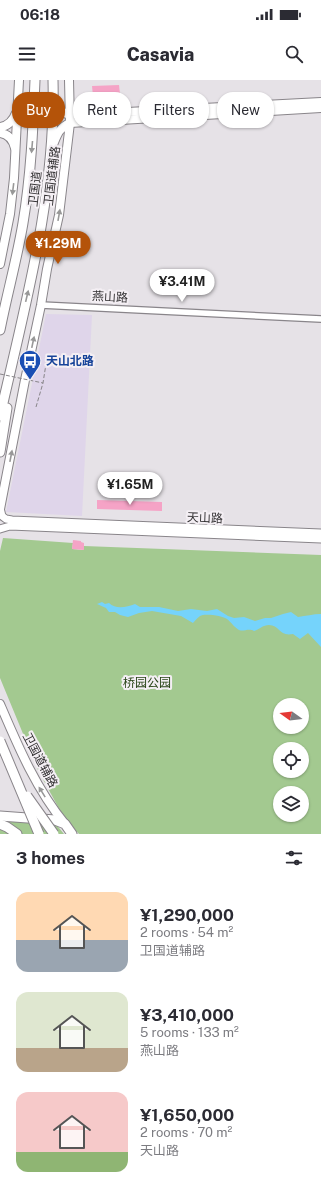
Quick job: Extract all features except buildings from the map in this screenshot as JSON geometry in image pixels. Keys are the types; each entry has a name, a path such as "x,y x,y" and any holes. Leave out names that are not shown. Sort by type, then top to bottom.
{"main road":[{"path":"18,80 18,92"},
{"name":"卫国道","path":"0,330 2,314 19,242 26,201 33,130 35,80"},
{"name":"卫国道辅路","path":"0,508 59,215 67,147 69,80"},
{"name":"卫国道","path":"0,416 38,247 47,190 51,149 53,124 53,83"},
{"path":"51,149 57,135 68,122 321,102"},
{"path":"68,122 321,108"},
{"path":"65,115 68,122"},
{"path":"65,117 68,122"},
{"path":"0,127 6,126 12,120"},
{"path":"0,264 10,214 17,128"},
{"path":"0,133 7,135 16,150"},
{"path":"0,326 2,314"},
{"path":"0,452 22,319"},
{"name":"卫国道辅路","path":"0,704 15,741 29,768 46,799 65,824"},
{"path":"0,741 39,834"},
{"path":"14,774 33,805 54,834"},
{"path":"0,816 56,820 65,824 72,834"},
{"path":"0,824 17,834"}],"street":[{"name":"燕山路","path":"41,305 321,319"},
{"name":"天山路","path":"0,508 2,516 9,520 321,533"},
{"name":"天山路","path":"0,529 10,526 321,538"}],"path":[{"path":"36,407 43,383 46,364"},
{"path":"0,374 43,383"}],"shaded area":[{"path":"46,314 92,315 82,516 6,512"}],"green space":[{"name":"桥园公园","path":"3,538 73,543 72,549 83,550 84,546 321,555 321,834 79,834 63,816 38,770 0,678 0,551"},
{"path":"0,820 55,823 64,834 0,834"}],"water":[{"path":"102,602 105,604 109,603 115,607 125,607 135,604 140,607 159,607 178,611 191,609 207,611 217,609 234,618 244,617 255,621 291,612 298,617 321,614 321,647 308,633 300,639 293,634 285,634 269,625 254,631 239,630 227,619 210,615 202,615 193,623 181,616 152,611 139,613 128,617 115,612 109,612 106,608 97,604"}],"place":[{"name":"天山北路","path":"30,380"}]}
